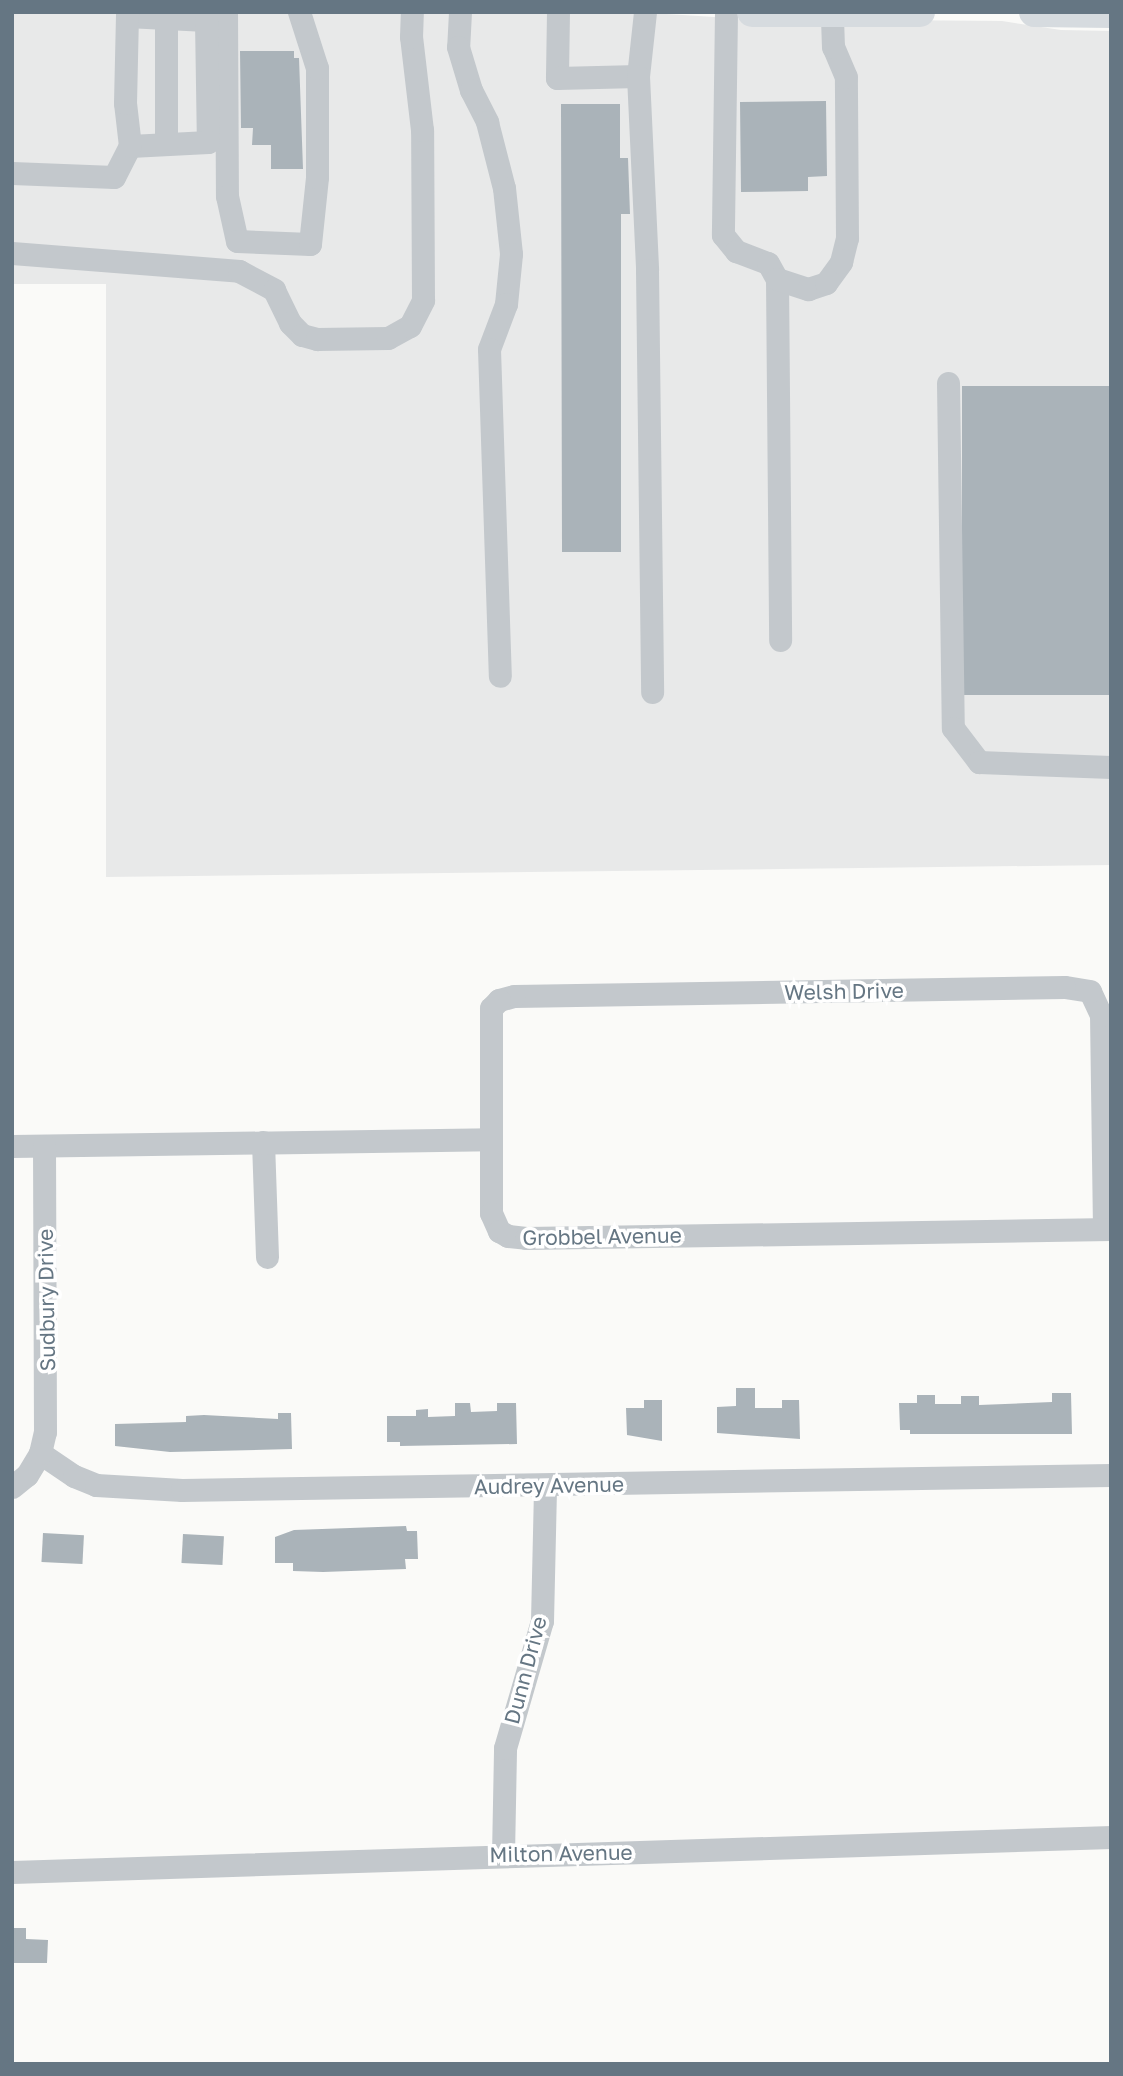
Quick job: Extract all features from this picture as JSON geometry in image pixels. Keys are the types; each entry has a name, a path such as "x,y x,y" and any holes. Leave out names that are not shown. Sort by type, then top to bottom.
{"main road":[{"path":"752,12 920,12"},
{"path":"1034,12 1111,13"}],"street":[{"path":"226,12 228,196 237,241 310,243 317,177 317,68 299,12"},
{"path":"12,253 239,271 274,290 290,323 302,335 317,339 388,338 410,326 424,300 422,130 412,12"},
{"path":"460,12 458,47 471,90 487,122 505,188 511,254 506,304 489,349 500,676"},
{"path":"558,12 557,78 638,76"},
{"path":"645,12 638,76 646,257 652,692"},
{"path":"726,12 723,234 736,251 768,263 777,279 780,640"},
{"path":"777,279 808,289 826,283 841,262 847,238 846,77 832,47 832,12"},
{"path":"12,173 114,177 130,146 125,103 127,14 206,20 208,142 130,146"},
{"path":"166,18 166,144"},
{"path":"948,383 953,728 979,762 1111,766"},
{"name":"Welsh Drive","path":"490,1139 489,1017 491,1008 504,997 1079,988 1097,998 1101,1015 1107,1229"},
{"path":"12,1146 490,1139"},
{"name":"Grobbel Avenue","path":"490,1139 492,1219 499,1231 514,1238 1107,1229"},
{"path":"263,1142 267,1257"},
{"name":"Sudbury Drive","path":"40,1453 48,1369 44,1146"},
{"path":"12,1487 27,1475 40,1453"},
{"name":"Audrey Avenue","path":"40,1453 74,1476 124,1489 1111,1475"},
{"name":"Dunn Drive","path":"503,1854 505,1748 542,1621 545,1485"},
{"name":"Milton Avenue","path":"12,1872 503,1854 1111,1837"}],"shaded area":[{"path":"12,12 634,12 747,19 1002,21 1061,30 1111,31 1111,865 106,877 106,284 12,284"}],"building":[{"path":"240,51 294,51 294,58 299,58 303,169 271,169 271,145 252,145 253,128 241,128"},
{"path":"826,101 827,176 808,177 808,191 741,192 740,102"},
{"path":"561,104 620,104 620,158 628,158 630,214 621,214 621,552 562,552"},
{"path":"962,386 1111,386 1111,695 962,695"},
{"path":"736,1388 755,1388 755,1408 782,1408 782,1400 799,1400 800,1439 717,1433 717,1407 736,1406"},
{"path":"1052,1393 1071,1393 1072,1434 910,1434 910,1430 900,1430 899,1403 917,1403 917,1395 935,1395 935,1404 961,1404 961,1396 979,1396 979,1405 1052,1402"},
{"path":"644,1400 662,1400 662,1441 627,1435 626,1408 644,1408"},
{"path":"455,1403 470,1403 471,1412 497,1411 497,1403 516,1403 517,1444 400,1446 400,1442 387,1442 387,1416 416,1416 416,1410 428,1409 428,1417 455,1416"},
{"path":"278,1413 291,1413 292,1449 170,1452 115,1446 115,1424 186,1422 186,1416 204,1415 278,1419"},
{"path":"406,1526 407,1531 417,1531 418,1559 405,1559 406,1569 293,1571 293,1563 275,1563 275,1537 294,1530"},
{"path":"43,1533 84,1535 82,1564 41,1562"},
{"path":"183,1534 224,1536 222,1565 181,1563"},
{"path":"12,1928 26,1928 26,1939 48,1940 47,1963 12,1963"}]}
